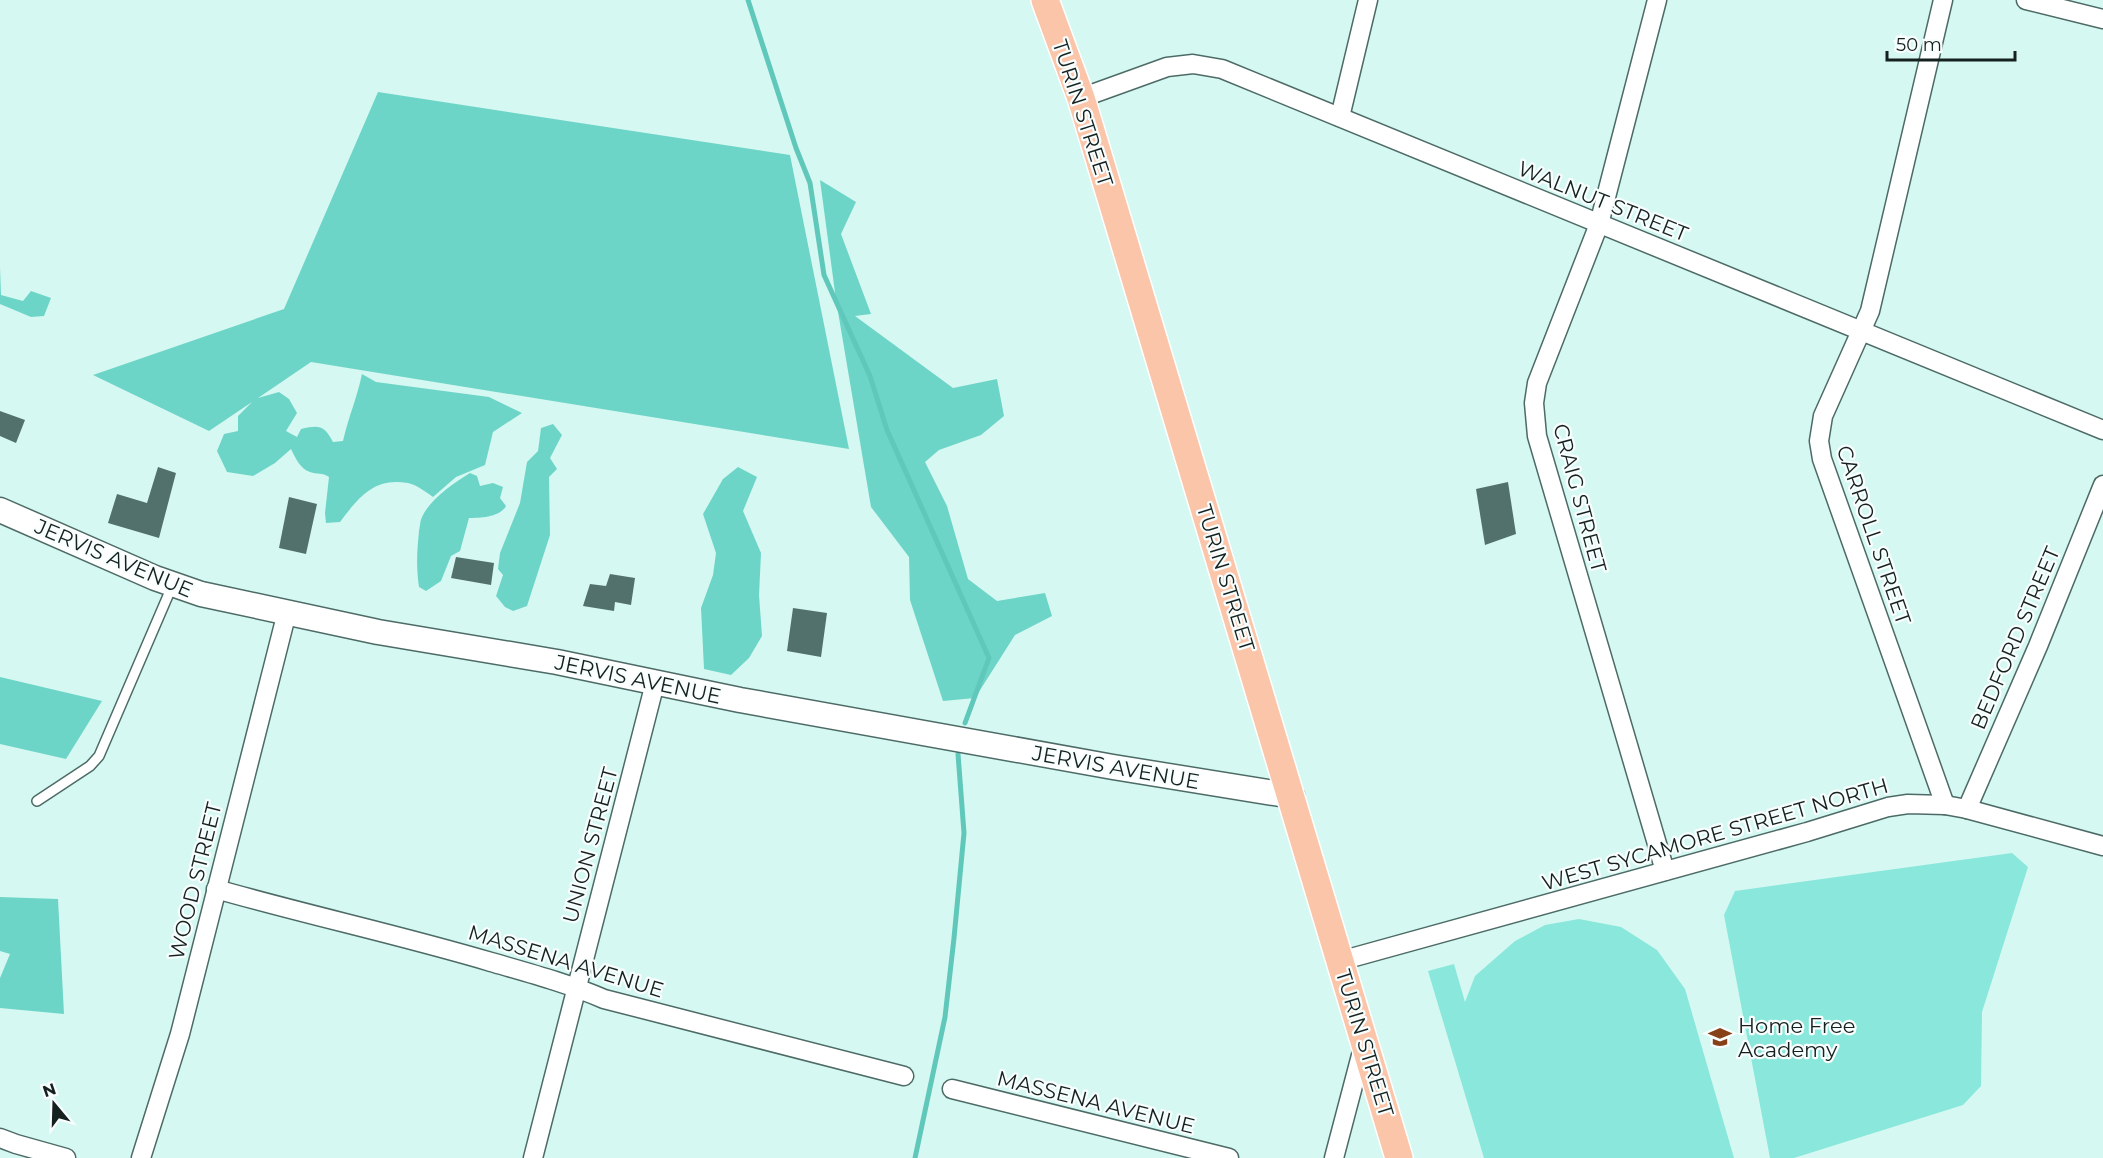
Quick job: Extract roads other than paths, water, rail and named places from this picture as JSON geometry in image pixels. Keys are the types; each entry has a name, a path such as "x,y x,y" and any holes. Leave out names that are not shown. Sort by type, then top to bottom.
{"main road":[{"name":"TURIN STREET","path":"1046,0 1081,98 1399,1158"}],"street":[{"path":"1340,117 1368,0"},
{"name":"CRAIG STREET","path":"1657,0 1599,224 1537,383 1534,403 1537,436 1665,871"},
{"name":"CARROLL STREET","path":"1943,0 1870,311 1823,416 1819,441 1822,459 1945,805"},
{"path":"2026,0 2103,19"},
{"name":"WALNUT STREET","path":"1081,98 1167,68 1193,64 1222,69 2103,430"},
{"name":"BEDFORD STREET","path":"1967,808 2038,646 2103,485"},
{"name":"JERVIS AVENUE","path":"0,510 155,578 201,594 378,632 557,662 740,700 1113,767 1292,796"},
{"name":"WOOD STREET","path":"141,1158 180,1034 286,612"},
{"name":"UNION STREET","path":"533,1158 655,682"},
{"name":"WEST SYCAMORE STREET NORTH","path":"1340,961 1808,832 1888,807 1908,804 1967,808 2103,846"},
{"name":"MASSENA AVENUE","path":"216,889 302,914 439,947 576,987 604,999 904,1076"},
{"path":"1334,1158 1365,1042"},
{"name":"MASSENA AVENUE","path":"952,1089 1229,1158"},
{"path":"0,1138 66,1158"}],"lane":[{"path":"37,801 90,766 99,756 173,584"}],"waterway":[{"path":"748,0 796,148 810,183 824,275 870,376 887,430 989,658 965,723"},
{"path":"915,1158 945,1017 954,938 964,833 958,754"}],"place":[{"name":"Home Free Academy","path":"1720,1037"}]}
